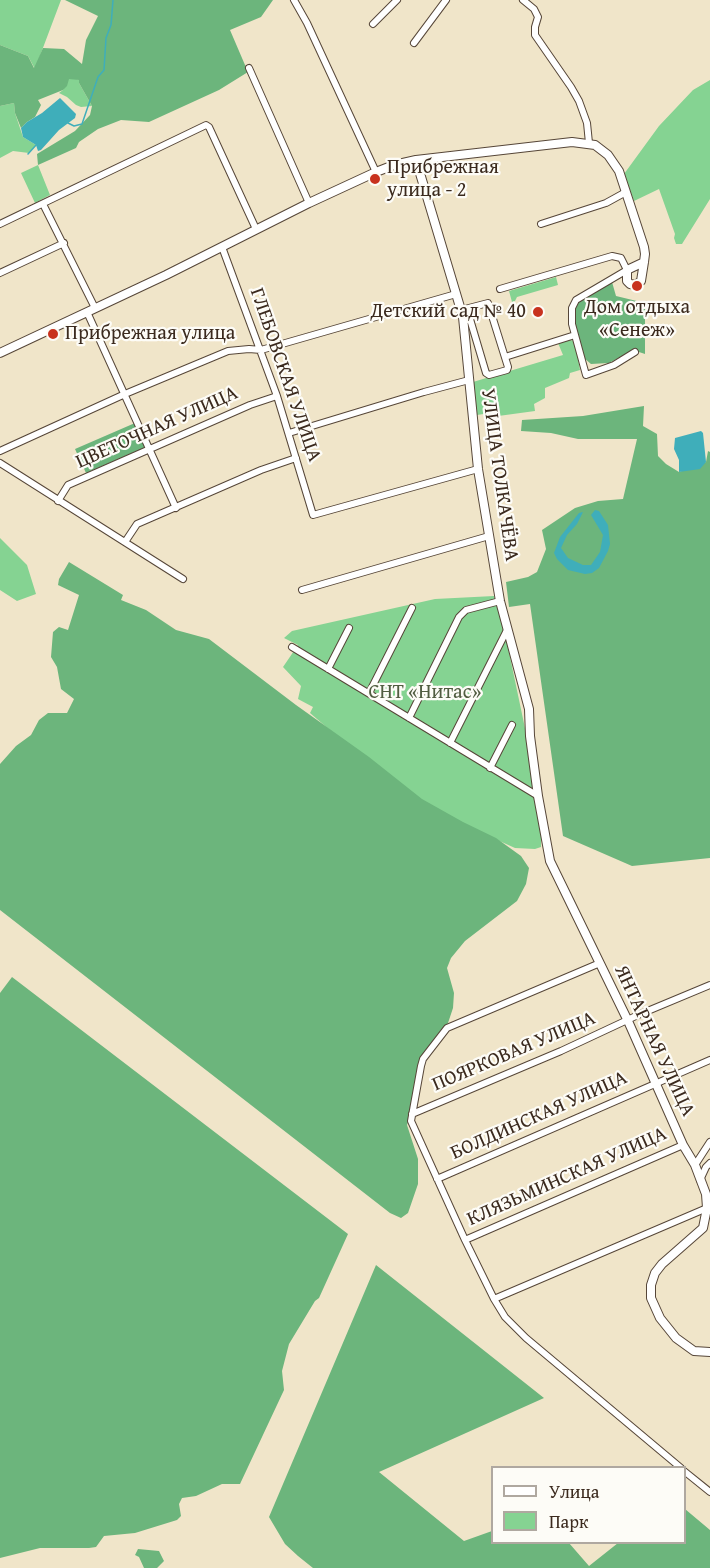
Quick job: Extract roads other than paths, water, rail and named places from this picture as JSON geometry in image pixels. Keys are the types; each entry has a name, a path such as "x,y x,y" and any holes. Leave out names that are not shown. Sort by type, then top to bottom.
{"street":[{"path":"294,0 307,23 376,172"},
{"path":"373,24 397,0"},
{"path":"414,43 446,0"},
{"path":"523,0 534,9 538,16 535,35 579,102 587,123 589,143"},
{"path":"249,68 309,203"},
{"path":"0,224 207,125 256,230"},
{"path":"0,353 309,203 394,165 416,160 572,142 589,143 600,148 612,159 619,171 644,247 644,262 638,285 628,283 627,270 621,258 612,256 500,289"},
{"name":"УЛИЦА ТОЛКАЧЁВА","path":"416,160 456,294 464,310 478,469 500,601 529,709 538,796"},
{"path":"540,224 600,206 626,192"},
{"path":"43,204 64,243 125,394 176,508"},
{"path":"0,273 64,243"},
{"name":"ГЛЕБОВСКАЯ УЛИЦА","path":"222,247 277,396 313,515 478,469"},
{"path":"635,352 614,365 586,375 575,335 572,308 576,300 644,262"},
{"path":"0,451 125,394 228,351 261,350 456,294"},
{"path":"488,303 508,369 489,375 486,373 464,310 488,303"},
{"path":"505,357 575,335"},
{"path":"289,433 469,380"},
{"name":"ЦВЕТОЧНАЯ УЛИЦА","path":"58,501 69,485 250,405 277,396"},
{"path":"125,542 137,524 261,470 296,458"},
{"path":"0,463 183,579"},
{"path":"303,590 489,536"},
{"path":"409,718 459,617 466,610 500,601"},
{"path":"369,693 412,608"},
{"path":"328,669 349,628"},
{"path":"450,743 507,630"},
{"path":"292,647 538,796"},
{"path":"490,768 512,725"},
{"name":"ЯНТАРНАЯ УЛИЦА","path":"538,796 550,861 628,1021 683,1145 695,1165 708,1196 707,1208"},
{"path":"600,963 447,1028 420,1066 411,1121 465,1240 494,1299 506,1317 526,1338 680,1466"},
{"name":"ПОЯРКОВАЯ УЛИЦА","path":"412,1114 710,985"},
{"name":"БОЛДИНСКАЯ УЛИЦА","path":"436,1179 710,1060"},
{"path":"695,1165 710,1142"},
{"name":"КЛЯЗЬМИНСКАЯ УЛИЦА","path":"465,1240 683,1145"},
{"path":"700,1180 710,1163"},
{"path":"494,1299 707,1208"},
{"path":"707,1208 703,1228 655,1273 651,1285 651,1298 660,1318 684,1345 694,1351 710,1352"},
{"path":"686,1473 710,1492"}],"water":[{"path":"60,98 76,114 75,118 38,151 36,145 23,137 21,128"},
{"path":"701,431 706,462 700,469 679,472 679,460 674,449 675,438"},
{"path":"595,510 599,511 608,525 610,544 608,551 599,568 592,573 585,574 568,570 554,553 560,537 579,513 583,512 561,548 568,558 583,565 591,565 600,552 603,535 591,515"}],"waterway":[{"path":"68,123 74,126 82,124 98,77 104,70 106,38 111,25 113,0"},
{"path":"28,154 37,144"}],"place":[{"name":"Прибрежная улица - 2","path":"375,179"},
{"name":"Дом отдыха «Сенеж»","path":"637,286"},
{"name":"Детский сад № 40","path":"538,312"},
{"name":"Прибрежная улица","path":"53,334"}],"park label":[{"name":"СНТ «Нитас»","path":"425,693"}]}
